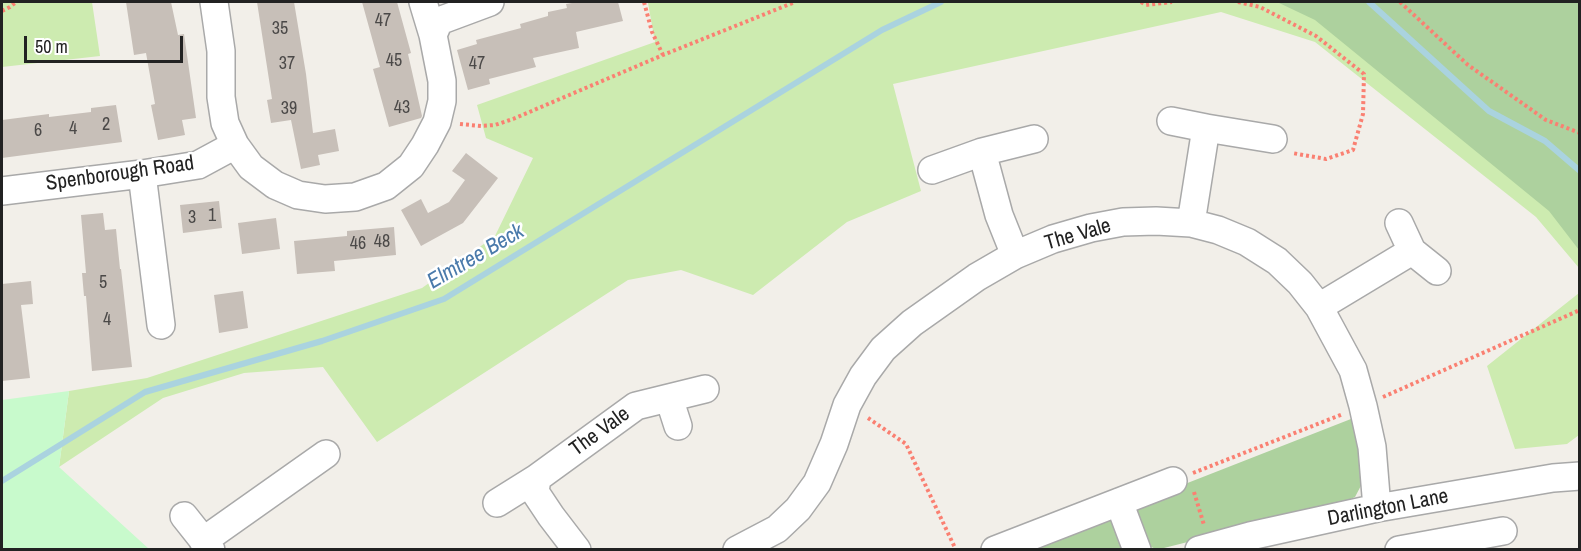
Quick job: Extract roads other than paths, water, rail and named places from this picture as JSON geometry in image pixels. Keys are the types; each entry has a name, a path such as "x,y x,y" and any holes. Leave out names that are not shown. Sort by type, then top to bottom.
{"street":[{"path":"213,2 221,51 221,98 225,123 235,145 251,167 275,185 298,195 325,199 355,198 386,186 411,166 438,122 442,101 442,81 433,35 423,2"},
{"path":"433,35 439,21 490,2"},
{"path":"1171,121 1273,139"},
{"path":"1191,223 1206,128"},
{"path":"932,170 982,152 1034,139"},
{"name":"Spenborough Road","path":"2,191 198,165 235,145"},
{"path":"982,152 999,215 1015,255"},
{"path":"142,174 161,325"},
{"name":"The Vale","path":"737,549 777,529 798,509 817,483 834,444 847,405 863,376 883,349 912,323 977,277 1015,255 1053,239 1123,222 1191,223 1218,230 1247,242 1277,261 1300,283 1320,307 1353,370 1372,447 1377,508"},
{"path":"1400,223 1412,251 1437,271"},
{"path":"1320,307 1412,251"},
{"name":"The Vale","path":"497,503 537,478 636,406 705,389"},
{"path":"669,398 678,426"},
{"path":"184,516 207,545 326,454"},
{"name":"Darlington Lane","path":"1201,537 1250,536 1377,508 1553,478 1580,476"},
{"path":"537,478 535,492 577,549"},
{"path":"994,549 1119,502 1183,483"},
{"path":"1119,502 1137,549"},
{"path":"1399,549 1503,531"}],"waterway":[{"name":"Elmtree Beck","path":"2,481 145,392 322,341 444,299 882,30 941,2"},
{"path":"1369,2 1489,111 1545,141 1580,171"}]}
